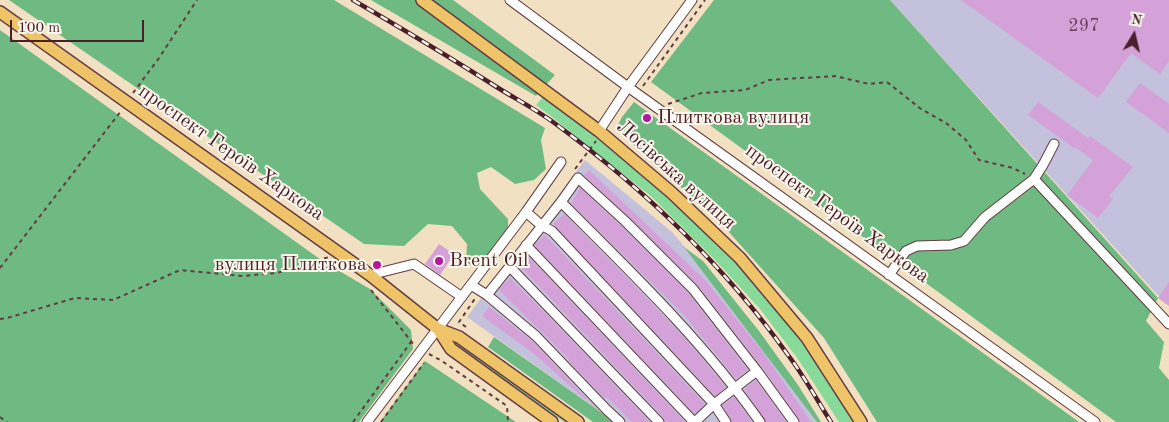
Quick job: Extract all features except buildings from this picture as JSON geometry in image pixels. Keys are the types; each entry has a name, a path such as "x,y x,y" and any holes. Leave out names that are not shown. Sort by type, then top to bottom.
{"main road":[{"name":"Лосівська вулиця","path":"422,0 599,131 672,193 740,258 807,338 861,422"},
{"name":"проспект Героїв Харкова","path":"0,12 370,275 438,329 459,337 578,422"},
{"name":"проспект Героїв Харкова","path":"438,329 451,349 552,422"}],"street":[{"name":"проспект Героїв Харкова","path":"510,0 628,88 1095,422"},
{"path":"599,131 692,0"},
{"path":"889,274 906,251 917,246 951,245 964,240 985,217 1034,179 1054,144"},
{"path":"367,422 426,352 438,329 561,162"},
{"path":"487,295 578,178 625,221 693,289 794,422"},
{"path":"1034,179 1169,324"},
{"path":"561,202 665,307 736,388 760,422"},
{"path":"526,212 542,225 552,230 714,404 726,422"},
{"path":"526,245 695,422 714,404 757,371"},
{"path":"370,275 414,264 462,297"},
{"path":"510,267 659,422"},
{"path":"470,285 487,295 536,336 620,422"}],"path":[{"path":"637,94 705,0"},
{"path":"656,108 702,93 745,90 769,80 835,76 869,84 887,82 921,109 946,123 966,140 979,160 1013,168 1034,179"},
{"path":"0,268 122,110"},
{"path":"574,171 590,150"},
{"path":"0,318 75,298 113,300 180,270 242,276 277,273 329,257"},
{"path":"353,422 411,342 507,406 508,422"},
{"path":"381,422 426,352"},
{"path":"0,417 7,422"}],"shaded area":[{"path":"890,0 1169,0 1169,304 1155,292"},
{"path":"585,160 672,232 738,310 817,422 615,422 467,317"}],"green space":[{"path":"9,0 334,0 545,128 541,140 546,169 534,180 515,184 491,167 477,173 480,189 508,219 508,228 480,266 466,264 467,244 452,226 428,224 404,246 364,244"},
{"path":"371,0 453,0 555,75 536,96"},
{"path":"714,0 890,0 1158,298 1146,321 1164,342 1159,368 1169,380 1169,422 1116,422 651,82"},
{"path":"0,30 324,262 370,289 411,330 413,349 359,422 0,422"},
{"path":"543,97 586,125 620,153 751,271 861,422 839,422 798,359 760,309 715,260 653,198 536,105"},
{"path":"634,102 1079,422 877,422 824,338 719,221 616,129 622,117"},
{"path":"684,247 703,261 759,331 798,385 821,422 817,422"},
{"path":"494,337 615,422 593,422 488,347"},
{"path":"459,345 570,422 564,422 458,347"},
{"path":"425,361 516,422 380,422"}],"railway":[{"path":"353,0 546,117 586,147 650,201 680,229 737,290 800,371 831,422"}],"place":[{"name":"Плиткова вулиця","path":"647,118"},
{"name":"Brent Oil","path":"439,261"},
{"name":"вулиця Плиткова","path":"377,265"}]}
